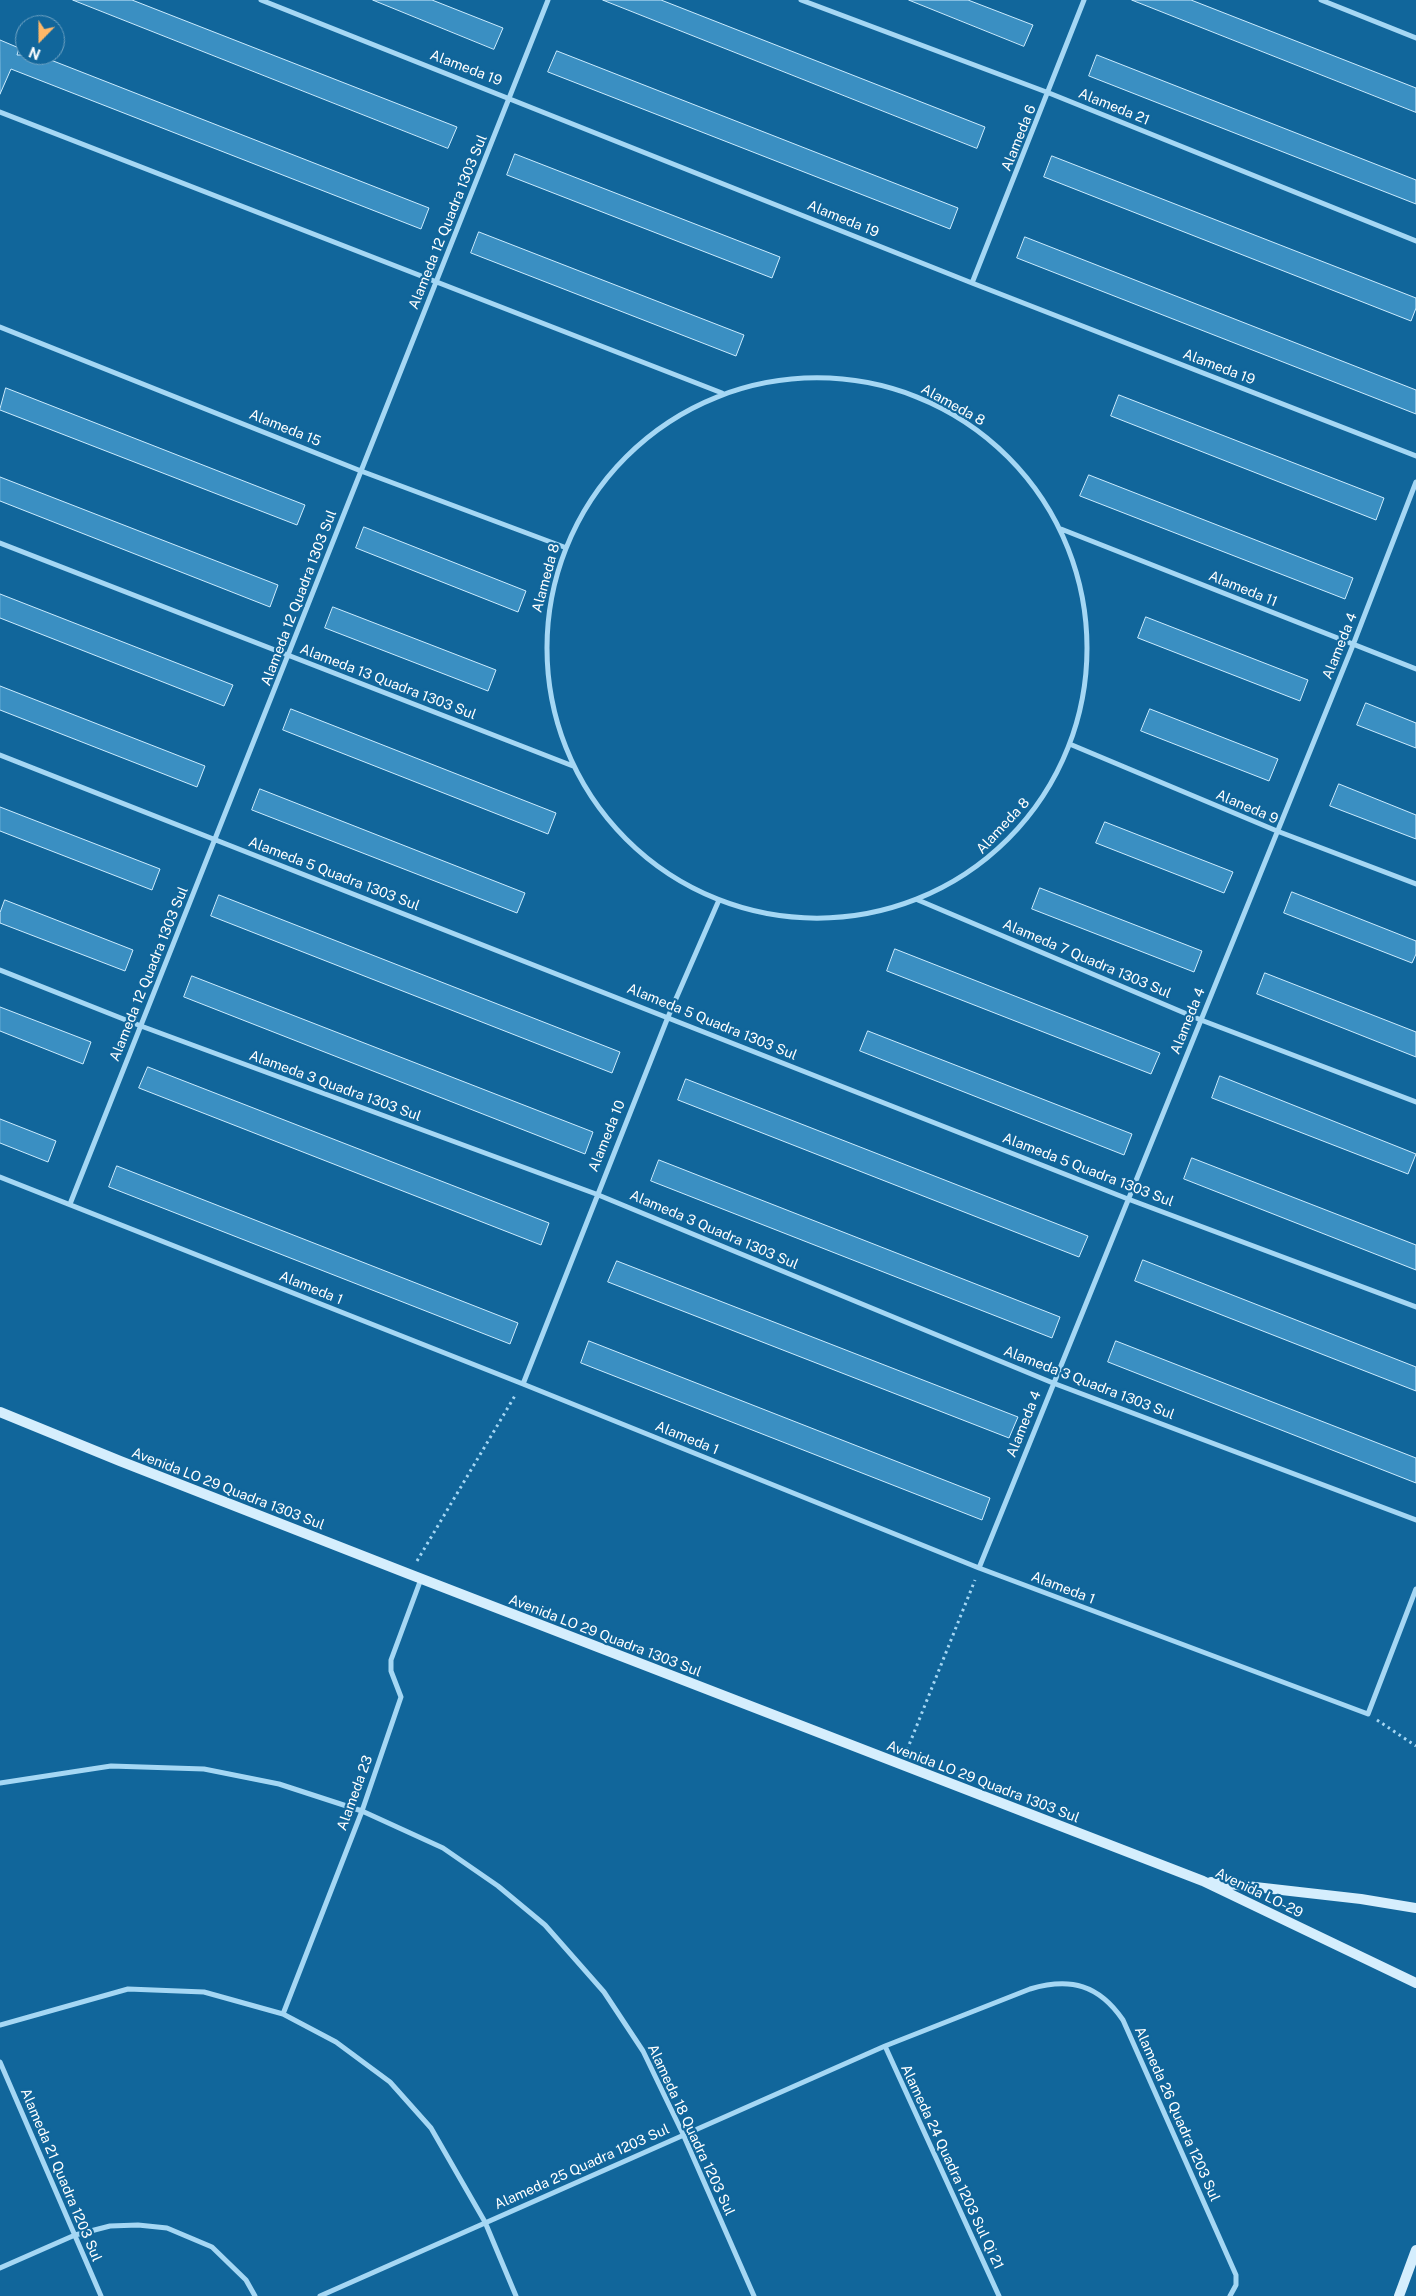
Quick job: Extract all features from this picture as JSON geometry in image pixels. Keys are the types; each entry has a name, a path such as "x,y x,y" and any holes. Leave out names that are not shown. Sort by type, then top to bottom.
{"street":[{"name":"Alameda 19","path":"262,0 972,283 1416,456"},
{"name":"Alameda 12 Quadra 1303 Sul","path":"70,1204 216,840 435,282 511,98 548,0"},
{"name":"Alameda 21","path":"801,0 1049,93 1416,241"},
{"name":"Alameda 6","path":"972,283 1049,93 1084,0"},
{"path":"1321,0 1416,38"},
{"path":"0,112 722,393"},
{"name":"Alameda 15","path":"0,327 361,471 564,547"},
{"name":"Alameda 8","path":"787,378 796,378 853,379 918,396 976,428 983,434 1025,473 1062,529 1085,599 1088,673 1072,745 1036,810 1023,824 983,863 918,900 853,916 785,916 720,900 660,868 610,822 573,766 549,694 546,620 564,547 601,482 655,429 722,393 787,378"},
{"name":"Alameda 4","path":"979,1568 1276,831 1353,645 1416,482"},
{"name":"Alameda 11","path":"1062,529 1416,669"},
{"name":"Alameda 13 Quadra 1303 Sul","path":"0,543 573,766"},
{"name":"Alaneda 9","path":"1072,745 1276,831 1416,884"},
{"name":"Alameda 5 Quadra 1303 Sul","path":"0,756 1128,1198 1416,1307"},
{"name":"Alameda 10","path":"522,1384 668,1017 720,900"},
{"name":"Alameda 7 Quadra 1303 Sul","path":"918,900 1201,1020 1416,1102"},
{"name":"Alameda 3 Quadra 1303 Sul","path":"0,970 140,1026 596,1194 1053,1383 1416,1520"},
{"name":"Alameda 1","path":"0,1177 979,1568 1368,1714"},
{"name":"Avenida LO 29 Quadra 1303 Sul","path":"0,1412 421,1579 1203,1881"},
{"name":"Alameda 23","path":"283,2014 362,1811 401,1697 391,1671 391,1660 421,1579"},
{"path":"1368,1714 1416,1589"},
{"name":"Alameda 18 Quadra 1203 Sul","path":"0,1783 111,1766 204,1769 280,1784 362,1811 443,1848 498,1886 545,1925 604,1992 643,2051 683,2134 754,2296"},
{"name":"Avenida LO-29","path":"1203,1881 1361,1899 1416,1908"},
{"name":"Avenida LO-29","path":"1203,1881 1416,1983"},
{"name":"Alameda 25 Quadra 1203 Sul","path":"320,2296 885,2046 1030,1989 1051,1983"},
{"name":"Alameda 26 Quadra 1203 Sul","path":"1051,1983 1073,1984 1096,1992 1111,2003 1123,2020 1236,2275 1236,2285 1230,2296"},
{"path":"0,2025 128,1989 204,1992 283,2014 336,2042 390,2082 431,2128 485,2222 516,2296"},
{"name":"Alameda 24 Quadra 1203 Sul Qi 21","path":"885,2046 999,2296"},
{"name":"Alameda 21 Quadra 1203 Sul","path":"0,2062 101,2296"},
{"path":"0,2268 74,2235 110,2226 138,2225 167,2228 212,2247 246,2280 255,2296"},
{"path":"1399,2296 1416,2250"}],"path":[{"path":"409,1574 522,1384"},
{"path":"901,1765 979,1568"},
{"path":"1368,1714 1416,1746"}],"building":[{"path":"73,0 132,0 457,127 448,148"},
{"path":"373,0 432,0 503,28 494,49"},
{"path":"603,0 661,0 985,127 977,148"},
{"path":"909,0 968,0 1033,25 1024,46"},
{"path":"1132,0 1191,0 1416,88 1416,112"},
{"path":"0,40 15,46 15,65 64,65 429,208 421,229 11,69 0,94"},
{"path":"557,51 958,208 950,229 548,72"},
{"path":"1097,55 1416,180 1416,204 1089,76"},
{"path":"515,154 780,257 772,278 507,175"},
{"path":"1052,156 1416,298 1416,308 1411,321 1044,177"},
{"path":"479,232 744,335 736,356 471,253"},
{"path":"1025,237 1416,390 1416,414 1017,258"},
{"path":"6,388 305,505 297,525 0,410"},
{"path":"1119,395 1384,498 1376,520 1111,416"},
{"path":"1089,475 1353,578 1345,599 1080,496"},
{"path":"0,477 278,585 270,607 0,501"},
{"path":"364,527 526,591 518,612 356,548"},
{"path":"0,594 233,685 224,706 0,618"},
{"path":"333,607 496,670 488,691 325,628"},
{"path":"1146,617 1308,680 1300,701 1138,638"},
{"path":"0,686 205,766 197,787 0,710"},
{"path":"1366,703 1416,723 1416,748 1357,725"},
{"path":"291,709 556,813 548,834 283,730"},
{"path":"1150,709 1278,759 1269,781 1141,731"},
{"path":"1339,784 1416,815 1416,839 1330,806"},
{"path":"260,789 525,893 517,913 252,810"},
{"path":"0,807 160,869 152,890 0,831"},
{"path":"1105,822 1233,872 1224,893 1096,843"},
{"path":"1040,888 1202,951 1194,972 1032,909"},
{"path":"1292,892 1416,941 1416,954 1412,963 1284,913"},
{"path":"219,895 620,1052 612,1073 211,916"},
{"path":"5,900 133,950 125,971 0,923 0,913"},
{"path":"895,949 1160,1053 1151,1074 887,971"},
{"path":"1265,973 1416,1032 1416,1057 1257,994"},
{"path":"192,976 593,1132 585,1154 184,997"},
{"path":"0,1007 91,1042 83,1064 0,1031"},
{"path":"868,1031 1132,1134 1124,1155 860,1051"},
{"path":"148,1067 549,1223 541,1245 139,1088"},
{"path":"1220,1076 1416,1154 1408,1174 1212,1098"},
{"path":"686,1079 1088,1236 1079,1257 678,1100"},
{"path":"0,1119 56,1141 48,1162 0,1143"},
{"path":"1192,1158 1416,1245 1416,1270 1184,1179"},
{"path":"659,1160 1060,1317 1052,1338 651,1181"},
{"path":"117,1166 518,1323 510,1344 109,1187"},
{"path":"1143,1260 1416,1367 1416,1391 1135,1281"},
{"path":"617,1261 1018,1417 1009,1438 608,1282"},
{"path":"589,1341 990,1498 982,1520 581,1363"},
{"path":"1116,1341 1416,1458 1416,1483 1108,1362"}]}
